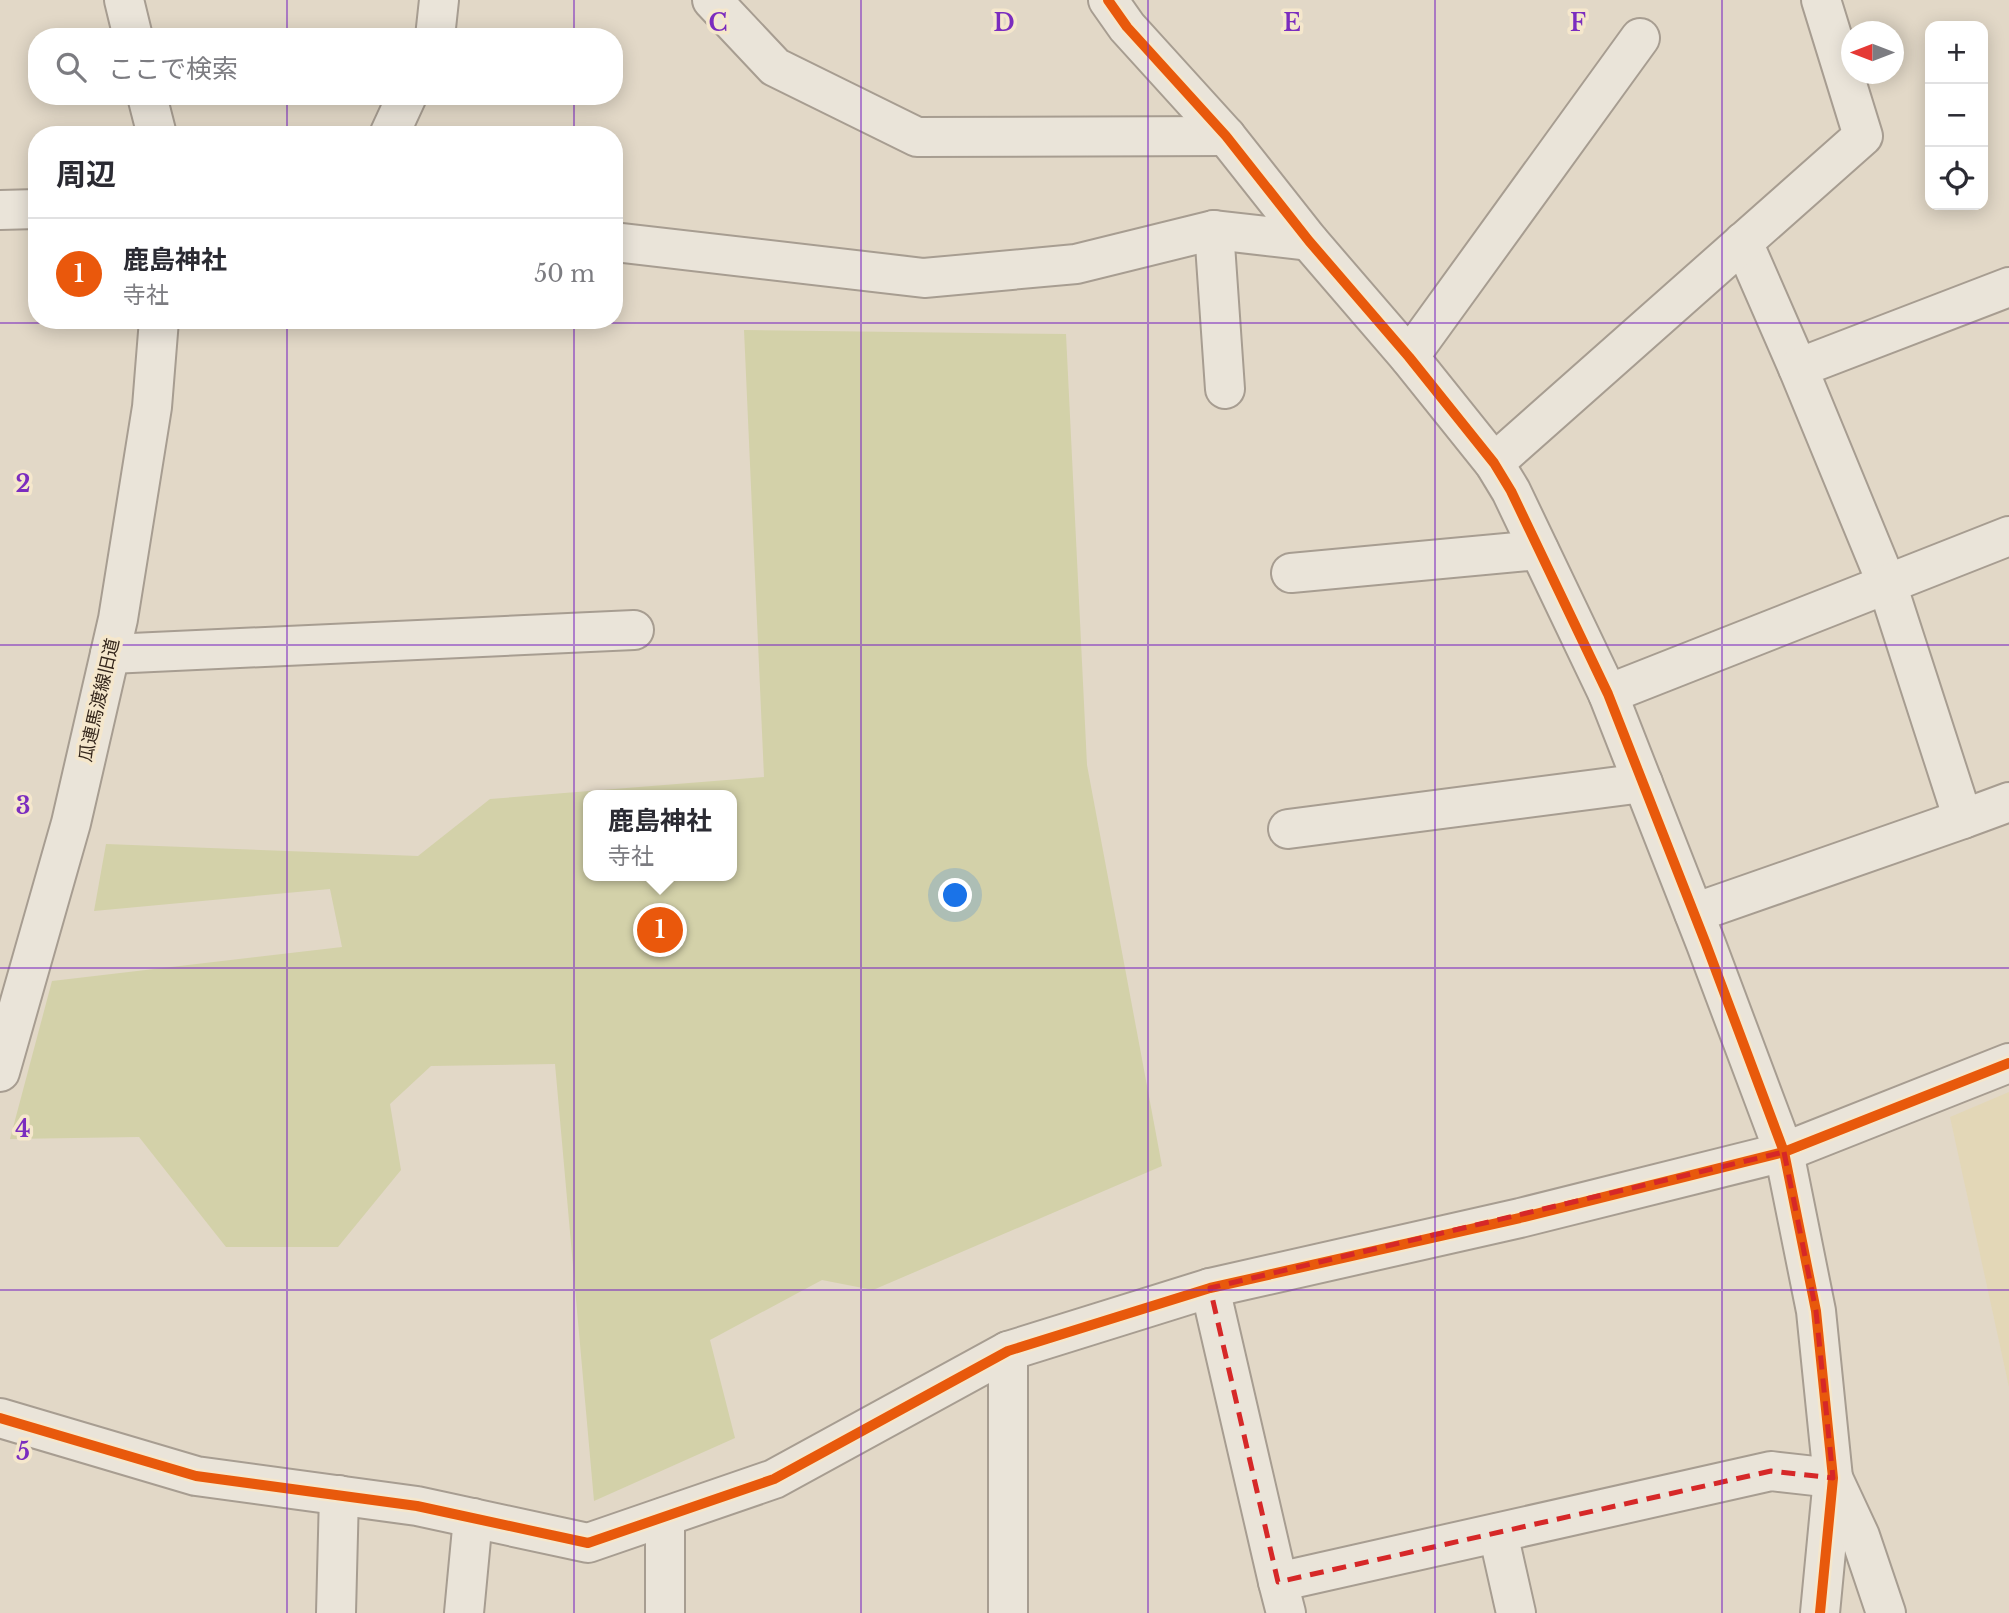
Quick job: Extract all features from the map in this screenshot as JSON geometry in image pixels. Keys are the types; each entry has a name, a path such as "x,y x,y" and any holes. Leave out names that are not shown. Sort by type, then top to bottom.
{"street":[{"path":"124,0 131,28"},
{"path":"436,28 439,0"},
{"path":"712,0 775,67 917,137 1226,136"},
{"path":"1108,0 1127,27 1226,136 1309,241 1409,357 1494,463 1511,491 1608,694 1784,1152 1816,1311 1833,1478 1820,1613"},
{"path":"1494,463 1863,136 1821,0"},
{"path":"1409,357 1640,38"},
{"path":"149,105 155,126"},
{"path":"393,126 403,105"},
{"path":"0,210 28,209"},
{"path":"623,243 924,278 1076,264 1214,230 1309,241"},
{"path":"1214,230 1225,389"},
{"path":"1743,242 1887,584 1964,819"},
{"path":"1798,368 2009,287"},
{"name":"瓜連馬渡線旧道","path":"0,1072 71,823 118,619 152,407 158,329"},
{"path":"1608,694 2009,536"},
{"path":"1291,573 1539,550"},
{"path":"110,654 634,630"},
{"path":"1288,829 1643,783"},
{"path":"1694,913 2009,802"},
{"path":"0,1418 196,1476 417,1506 587,1543 774,1479 1008,1351 1210,1288 1520,1218 1784,1152 2009,1063"},
{"path":"1210,1288 1282,1597 1498,1533 1771,1471 1833,1478"},
{"path":"1008,1351 1008,1613"},
{"path":"1833,1478 1860,1536 1886,1613"},
{"path":"336,1613 339,1495"},
{"path":"665,1517 665,1613"},
{"path":"464,1613 473,1518"},
{"path":"1498,1533 1516,1613"}],"highlighted area":[{"path":"1784,1152 1816,1311 1833,1478 1771,1471 1278,1582 1210,1288"}],"shaded area":[{"path":"744,330 1066,334 1087,765 1162,1166 873,1290 822,1280 710,1340 735,1438 594,1501 555,1064 431,1066 390,1104 401,1170 338,1247 226,1247 139,1137 10,1139 52,981 342,947 330,889 94,911 106,844 418,856 490,799 583,792 583,881 737,881 737,790 602,790 764,777"},
{"path":"2009,1092 2009,1387 1950,1117"}],"cycle path":[{"path":"1108,0 1127,27 1226,136 1309,241 1409,357 1494,463 1511,491 1608,694 1784,1152 1816,1311 1833,1478 1820,1613"},
{"path":"0,1418 196,1476 417,1506 588,1543 774,1479 1008,1351 1210,1288 1520,1218 1784,1152 2009,1063"}],"place":[{"name":"鹿島神社","path":"660,930"}]}
